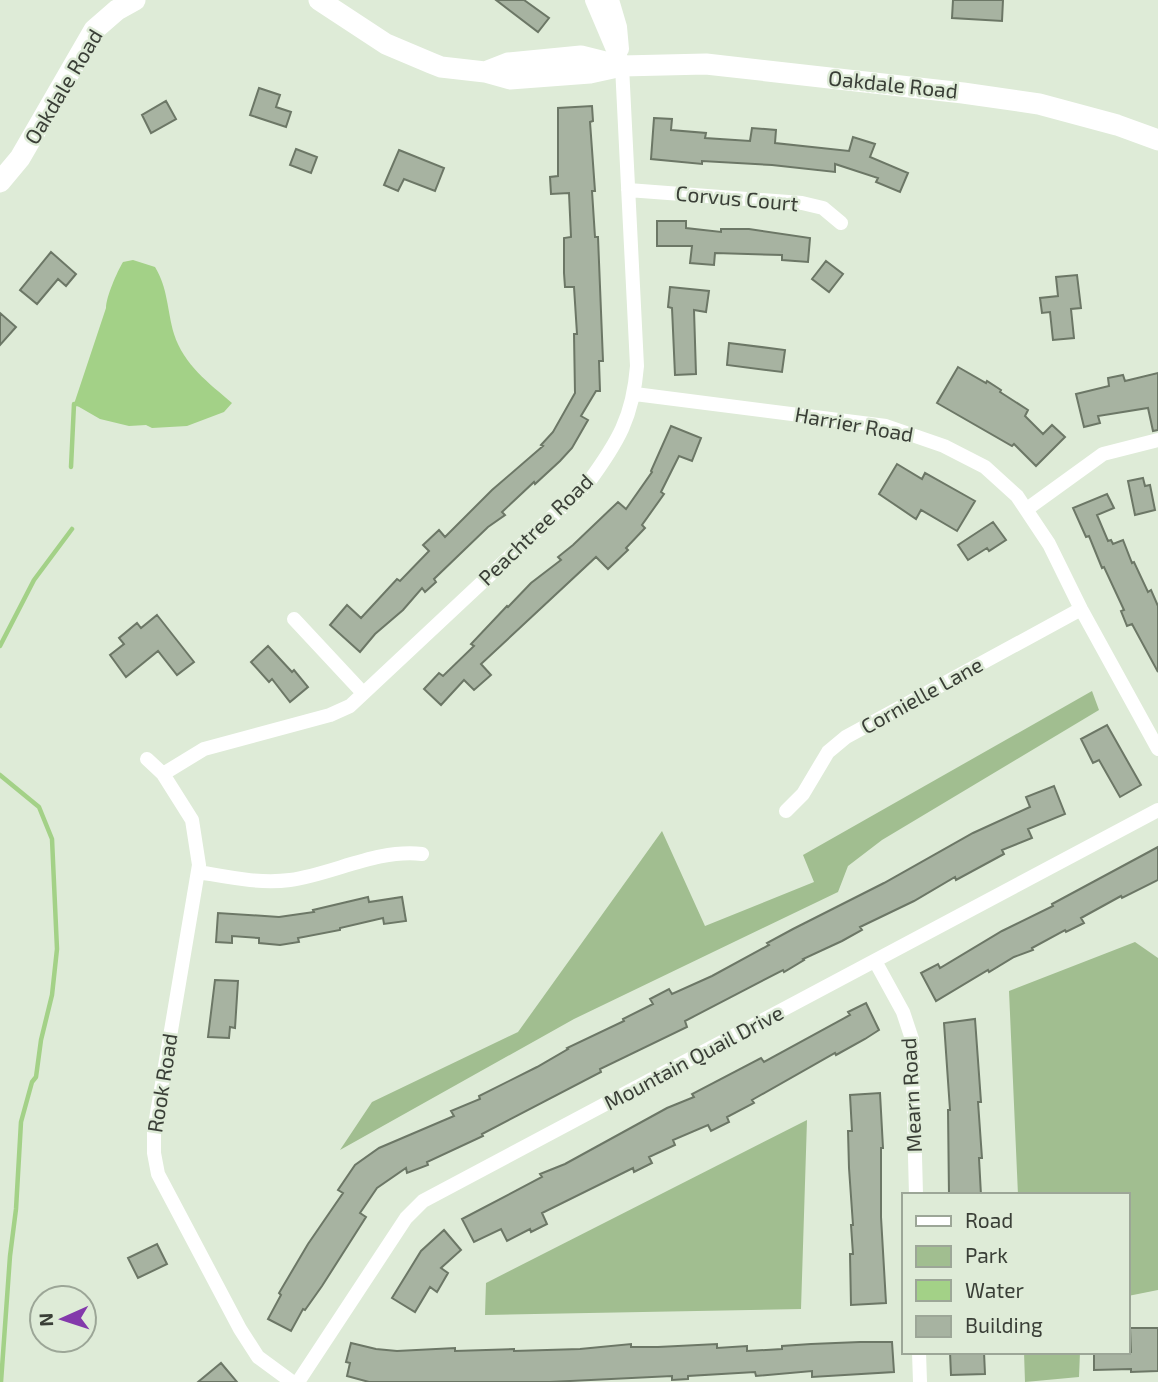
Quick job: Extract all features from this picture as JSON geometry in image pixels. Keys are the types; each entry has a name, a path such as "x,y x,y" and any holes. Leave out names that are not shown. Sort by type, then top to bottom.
{"main road":[{"name":"Oakdale Road","path":"0,182 20,158 94,30 117,10 135,0"},
{"name":"Oakdale Road","path":"319,0 386,44 441,67 485,72 508,63 580,56 622,66 706,64 1039,104 1117,125 1158,140"}],"street":[{"name":"Peachtree Road","path":"594,0 622,66"},
{"name":"Peachtree Road","path":"163,774 204,749 330,715 350,706 588,483 609,455 625,425 635,394 637,366 622,66 618,27 611,0"},
{"name":"Corvus Court","path":"628,190 802,203 823,208 841,223"},
{"name":"Harrier Road","path":"635,394 886,426 918,435 985,467 1017,496 1049,544 1081,609 1158,749"},
{"path":"1027,509 1102,454 1158,440"},
{"name":"Cornielle Lane","path":"786,811 803,794 828,752 846,737 1081,609"},
{"path":"295,619 363,693"},
{"name":"Rook Road","path":"147,759 163,774 192,820 198,846 198,872 154,1131 158,1174 240,1329 258,1357 292,1382"},
{"name":"Mountain Quail Drive","path":"298,1382 406,1218 424,1201 1158,810"},
{"path":"198,872 257,881 290,880 388,855 407,852 422,854"},
{"name":"Mearn Road","path":"875,961 903,1012 912,1039 916,1193"},
{"path":"919,1354 920,1382"}],"green space":[{"path":"1092,691 1099,710 882,840 848,866 838,892 574,1019 340,1150 372,1102 518,1032 662,831 705,926 814,882 803,855"},
{"path":"1135,942 1158,958 1158,1290 1130,1296 1130,1193 1018,1193 1009,991"},
{"path":"807,1120 801,1309 485,1315 486,1283"},
{"path":"1024,1354 1080,1354 1079,1377 1025,1382"}],"water":[{"path":"133,260 155,267 167,299 178,345 198,373 232,403 224,412 187,426 152,428 100,419 74,404 112,285 123,262"}],"building":[{"path":"496,0 524,0 549,18 538,32"},
{"path":"953,0 1003,0 1002,21 952,18"},
{"path":"259,88 280,95 276,107 291,112 286,127 250,115"},
{"path":"166,101 176,119 151,133 142,115"},
{"path":"592,106 593,121 590,122 595,191 592,191 595,237 598,237 603,361 599,361 600,391 596,391 581,416 588,420 572,448 560,461 502,512 505,515 488,527 434,579 436,582 425,592 422,588 360,652 330,625 347,605 361,618 397,579 400,581 429,551 423,545 439,530 445,537 492,490 543,446 541,445 553,432 575,393 574,334 577,334 574,287 565,287 564,273 564,238 571,237 569,193 551,194 550,177 558,176 558,108"},
{"path":"654,118 672,119 671,130 706,133 705,138 750,141 752,128 776,130 775,143 849,151 853,137 875,144 870,157 908,173 900,192 876,182 878,178 835,164 835,172 772,165 702,161 702,164 651,159"},
{"path":"296,149 317,157 311,173 290,165"},
{"path":"399,150 444,168 435,191 404,179 398,191 384,185"},
{"path":"657,221 686,221 686,228 721,232 721,229 749,229 810,238 808,262 782,260 782,255 715,253 714,265 690,263 692,246 657,246"},
{"path":"51,252 76,274 66,286 58,279 37,304 20,290"},
{"path":"826,261 843,274 829,292 812,279"},
{"path":"1077,275 1081,308 1071,309 1074,338 1053,340 1050,312 1042,313 1040,298 1058,296 1056,277"},
{"path":"670,287 709,291 706,312 694,310 696,374 675,375 672,308 668,307"},
{"path":"0,313 16,327 0,345"},
{"path":"729,343 785,350 782,372 727,365"},
{"path":"958,367 986,383 987,381 1028,410 1025,416 1043,434 1052,425 1065,437 1036,466 1014,444 1012,446 937,403"},
{"path":"1158,373 1158,430 1153,431 1148,408 1098,416 1100,423 1084,427 1076,394 1109,386 1108,378 1123,375 1125,381"},
{"path":"671,426 701,438 692,461 679,456 661,492 664,494 642,525 645,528 626,548 628,550 608,569 596,557 481,664 491,675 474,690 464,680 441,705 424,689 439,673 443,676 474,646 471,644 507,606 561,560 558,557 618,502 626,509 652,472"},
{"path":"897,464 922,479 925,473 975,501 957,531 921,510 916,519 879,494"},
{"path":"1143,478 1145,486 1150,485 1155,510 1135,515 1128,481"},
{"path":"1107,494 1114,508 1097,515 1108,541 1111,540 1113,544 1123,540 1132,563 1134,562 1148,592 1151,590 1158,606 1158,672 1132,624 1127,626 1121,611 1124,610 1073,508"},
{"path":"993,522 1006,540 968,560 958,545"},
{"path":"157,615 194,662 177,675 158,651 126,677 110,655 124,644 119,638 137,623 141,628"},
{"path":"268,646 308,687 290,702 272,679 269,682 251,662"},
{"path":"1107,725 1141,785 1120,797 1099,760 1093,763 1081,739"},
{"path":"1054,786 1065,814 1028,829 1032,838 1002,850 1004,854 956,880 955,877 914,901 860,927 862,930 803,959 784,972 783,970 685,1021 687,1027 600,1069 601,1072 482,1134 483,1136 427,1162 428,1165 407,1173 406,1168 377,1188 360,1213 366,1217 291,1331 268,1319 281,1295 279,1293 308,1244 343,1193 338,1190 355,1165 379,1148 454,1116 451,1111 480,1099 479,1096 653,1004 650,999 669,989 672,994 712,976 769,945 767,943 884,883 973,833 1030,807 1026,797"},
{"path":"1158,847 1158,880 1122,898 1121,896 1081,918 1084,923 1066,932 1065,930 989,972 988,970 936,1001 921,973 938,964 940,968 1002,931 1053,906 1052,904"},
{"path":"368,897 369,902 402,897 406,921 384,924 383,918 298,938 299,942 280,945 259,943 259,938 232,936 232,943 216,942 218,913 279,917 314,912 313,910"},
{"path":"215,980 238,981 235,1028 230,1027 229,1038 208,1037"},
{"path":"866,1003 879,1030 752,1100 754,1103 727,1117 729,1122 711,1131 708,1125 673,1140 675,1145 649,1157 652,1163 634,1172 633,1168 542,1213 547,1224 531,1232 530,1229 507,1241 501,1229 474,1242 462,1219 542,1177 540,1174 565,1164 667,1108 694,1097 692,1094 761,1058 764,1062 850,1015 848,1012"},
{"path":"975,1019 981,1102 978,1102 982,1158 979,1158 981,1193 949,1193 950,1110 944,1023"},
{"path":"880,1093 883,1148 881,1217 886,1303 851,1305 850,1254 853,1254 853,1225 848,1131 852,1131 850,1095"},
{"path":"444,1230 461,1250 441,1268 448,1273 437,1292 430,1287 415,1312 392,1298 421,1251"},
{"path":"157,1244 167,1264 138,1278 128,1258"},
{"path":"1130,1328 1158,1328 1158,1371 1094,1370 1094,1354 1131,1352"},
{"path":"892,1342 894,1372 812,1377 812,1371 756,1376 755,1372 688,1376 688,1379 672,1380 672,1376 550,1382 369,1382 347,1376 350,1363 346,1362 351,1343 397,1351 455,1348 455,1351 514,1351 631,1344 631,1347 658,1347 717,1344 717,1348 747,1346 747,1351 782,1349 782,1346"},
{"path":"950,1354 984,1354 985,1374 951,1375"},
{"path":"221,1363 237,1382 198,1382"}],"waterway":[{"path":"71,467 74,404 80,404"},
{"path":"0,646 34,580 72,529"},
{"path":"0,775 39,807 52,839 57,949 52,995 41,1040 36,1077 32,1082 21,1122 1,1382"}]}
